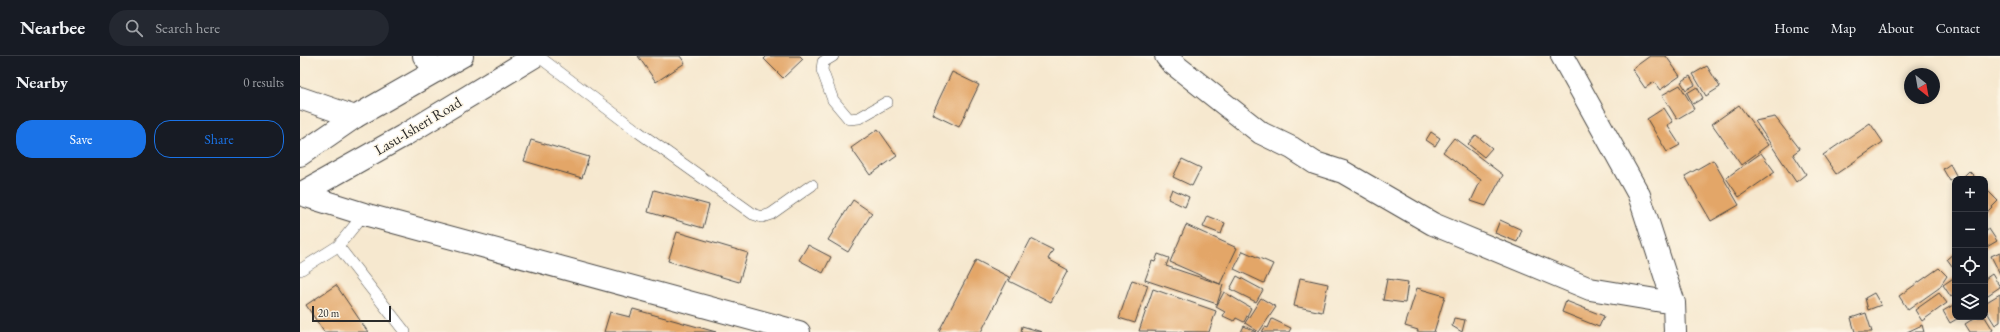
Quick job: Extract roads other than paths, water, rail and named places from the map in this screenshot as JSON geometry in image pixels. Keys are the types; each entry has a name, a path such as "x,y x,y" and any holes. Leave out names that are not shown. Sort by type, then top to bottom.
{"street":[{"path":"300,155 430,64 462,56"},
{"name":"Lasu-Isheri Road","path":"300,194 403,136 535,56"},
{"path":"1166,56 1171,62 1261,133 1292,148 1315,163 1343,172 1433,224 1590,288 1674,303"},
{"path":"1562,56 1639,195 1674,303 1675,332"},
{"path":"300,98 355,117"},
{"path":"300,194 364,214 800,332"}],"lane":[{"path":"538,56 637,131 753,214 762,217 770,214 812,184"},
{"path":"833,56 823,62 822,70 833,100 848,119 859,118 887,102"},
{"path":"300,270 338,246 364,214"},
{"path":"338,246 405,332"}]}
